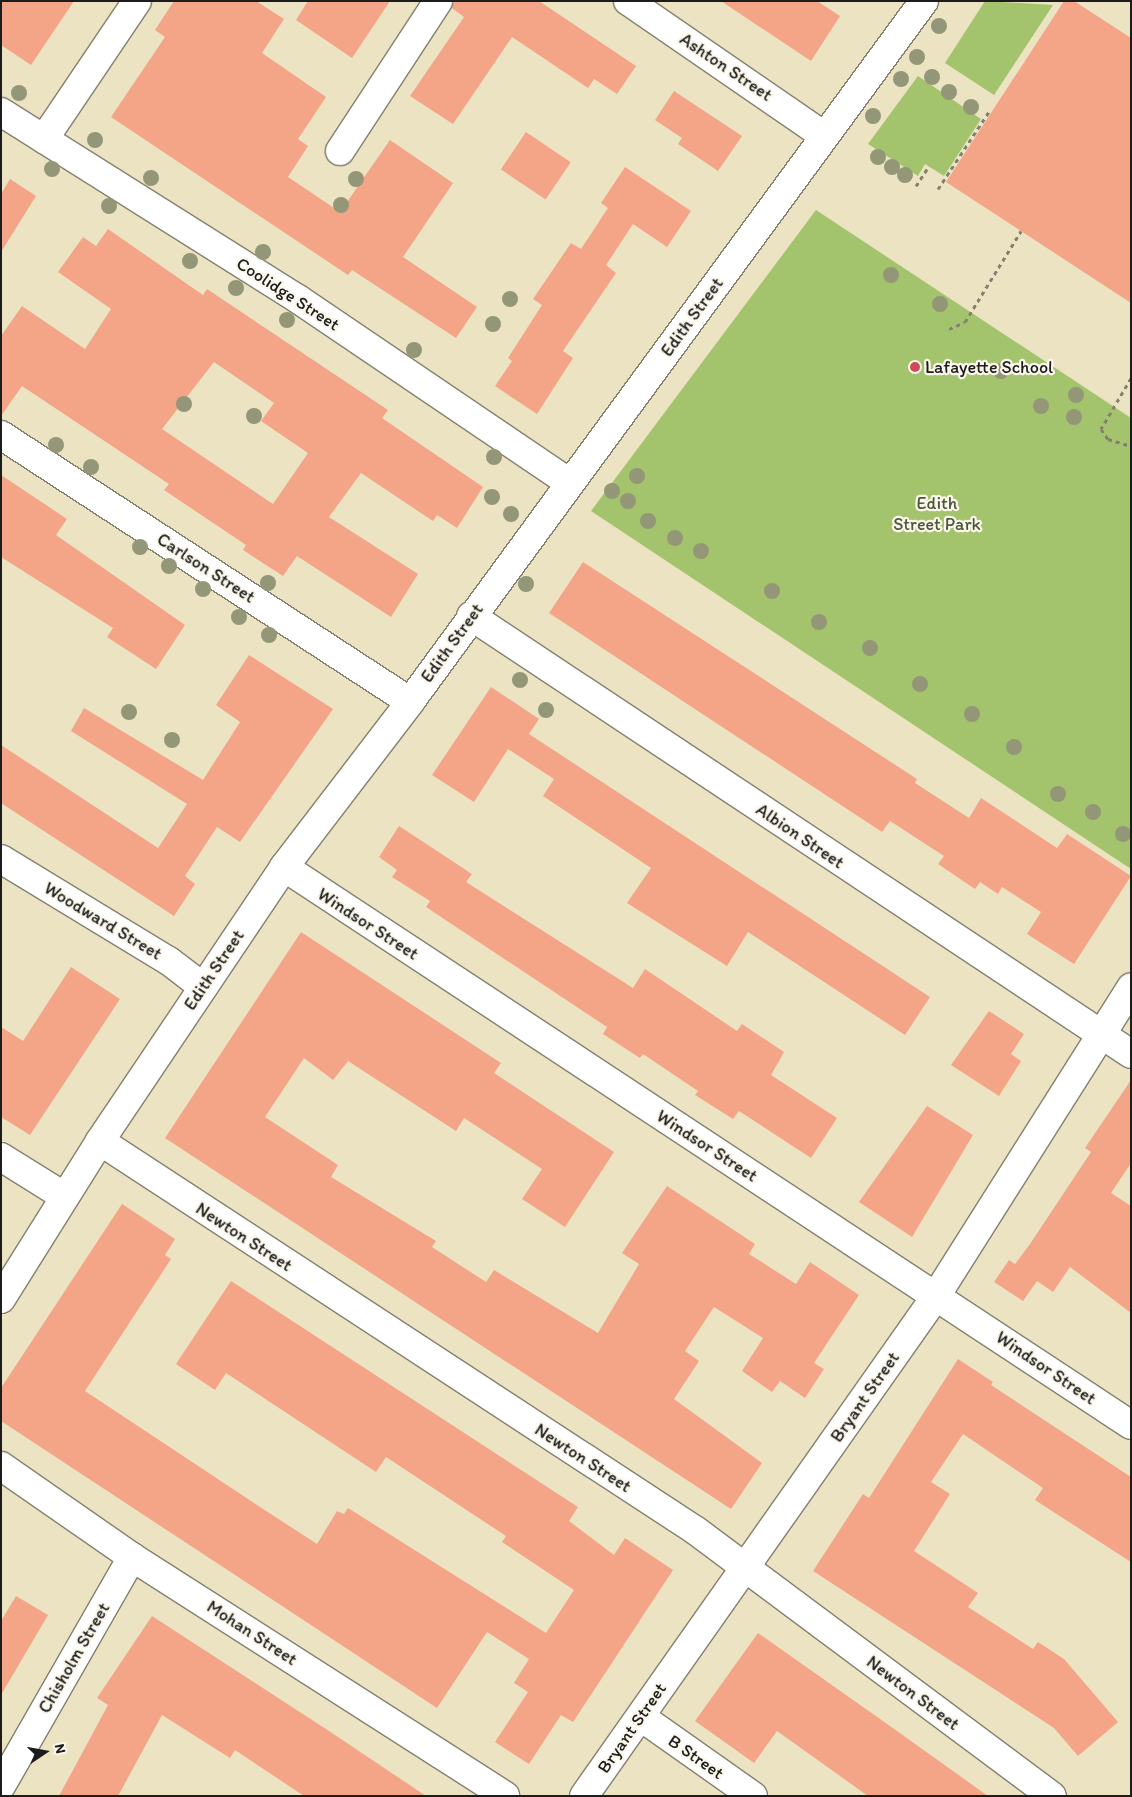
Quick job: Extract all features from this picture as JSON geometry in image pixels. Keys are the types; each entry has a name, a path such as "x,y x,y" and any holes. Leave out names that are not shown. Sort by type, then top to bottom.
{"street":[{"path":"44,139 137,1"},
{"path":"340,151 438,1"},
{"name":"Ashton Street","path":"628,1 823,135"},
{"name":"Edith Street","path":"1,1299 100,1141 284,867 410,702 823,135 924,1"},
{"name":"Coolidge Street","path":"1,112 298,299 570,482"},
{"name":"Carlson Street","path":"1,435 410,702"},
{"name":"Albion Street","path":"471,616 1131,1054"},
{"name":"Woodward Street","path":"1,858 169,961 203,987"},
{"name":"Windsor Street","path":"284,867 1131,1425"},
{"name":"Bryant Street","path":"584,1796 936,1296 1131,987"},
{"name":"Newton Street","path":"100,1141 745,1566 1052,1796"},
{"path":"1,1157 65,1197"},
{"name":"Mohan Street","path":"1,1466 132,1556 505,1796"},
{"name":"Chisholm Street","path":"1,1786 132,1556"},
{"name":"B Street","path":"640,1717 753,1796"}],"path":[{"path":"938,189 990,110"},
{"path":"916,186 929,166"},
{"path":"949,329 965,322 1020,231"},
{"path":"1131,378 1102,429 1108,439 1131,446"}],"green space":[{"path":"985,1 1053,5 994,95 945,63"},
{"path":"918,76 981,119 944,176 925,164 918,176 868,144"},
{"name":"Edith Street Park","path":"816,210 1131,418 1131,869 591,511"}],"building":[{"path":"1,1 74,1 31,65 1,45"},
{"path":"174,1 256,1 284,19 262,53 326,97 298,139 308,146 288,177 340,212 390,140 453,183 403,257 477,307 456,338 352,270 348,275 111,117 165,37 155,30"},
{"path":"308,1 390,1 352,58 296,20"},
{"path":"454,1 539,1 636,66 617,94 594,79 588,88 512,37 453,124 410,96 464,17 452,8"},
{"path":"721,1 817,1 840,16 811,61"},
{"path":"1064,1 1074,1 1131,38 1131,303 946,182"},
{"path":"674,91 742,136 718,171 678,144 682,138 655,120"},
{"path":"526,132 571,162 546,200 501,169"},
{"path":"625,167 691,211 667,247 633,224 606,265 616,273 563,351 573,358 537,414 495,386 512,361 508,358 542,305 533,299 571,243 581,249 608,208 601,203"},
{"path":"10,179 36,196 1,252 1,194"},
{"path":"108,229 203,295 207,289 388,410 382,418 483,487 457,528 437,515 433,521 361,473 329,517 418,574 391,617 297,556 283,576 243,550 246,545 164,490 169,484 22,386 1,416 1,336 22,306 85,349 111,309 58,272 83,237 96,246","holes":["214,362 274,403 261,421 308,453 273,504 162,429"]},
{"path":"1,475 67,519 56,535 185,625 156,669 107,637 113,628 1,557"},
{"path":"583,562 917,779 915,783 969,818 981,798 1057,848 1067,834 1131,876 1074,964 1027,934 1041,912 1002,887 998,894 980,882 975,889 938,864 944,856 890,821 882,832 549,613"},
{"path":"249,655 333,709 240,842 217,827 185,876 195,884 174,916 1,803 1,745 158,848 187,804 71,731 84,708 203,780 240,722 216,705"},
{"path":"491,687 539,719 529,734 930,997 905,1035 748,932 727,966 627,903 651,868 543,796 554,779 508,749 474,802 432,775"},
{"path":"399,826 472,874 466,882 633,988 645,969 737,1031 742,1024 784,1052 771,1075 837,1118 811,1158 739,1111 733,1119 695,1095 698,1091 643,1054 640,1058 603,1034 607,1027 426,907 430,901 392,877 397,870 379,857"},
{"path":"301,932 501,1063 494,1073 614,1152 565,1227 522,1199 542,1169 464,1118 456,1131 348,1061 333,1080 304,1058 265,1117 338,1165 331,1177 436,1241 432,1247 486,1282 494,1270 598,1333 639,1264 622,1253 667,1186 755,1244 749,1254 796,1284 810,1262 859,1295 814,1363 824,1369 805,1398 780,1381 772,1392 742,1371 763,1338 714,1307 685,1351 699,1361 674,1399 762,1463 731,1509 165,1138"},
{"path":"71,967 120,999 30,1135 1,1117 1,1027 23,1041"},
{"path":"989,1011 1024,1034 1011,1054 1021,1061 999,1096 951,1065"},
{"path":"1131,1080 1131,1163 1111,1193 1131,1206 1131,1313 1070,1267 1053,1292 1037,1281 1023,1301 994,1282 1009,1260 1015,1264 1030,1244 1091,1152 1085,1148"},
{"path":"927,1106 973,1135 912,1237 859,1202"},
{"path":"122,1204 175,1239 165,1255 171,1259 85,1391 317,1544 337,1511 344,1514 348,1508 546,1633 574,1590 502,1542 506,1536 386,1457 376,1472 226,1373 215,1390 176,1364 231,1281 578,1507 569,1521 614,1555 625,1538 673,1570 573,1722 561,1715 529,1764 495,1742 528,1692 514,1683 529,1659 487,1632 437,1708 1,1421 1,1388"},
{"path":"958,1359 993,1382 991,1385 1131,1477 1131,1562 1035,1500 1043,1488 963,1434 931,1482 950,1494 914,1551 978,1593 968,1607 1033,1649 1038,1642 1064,1659 1118,1722 1078,1756 1054,1728 813,1571 863,1494 869,1498"},
{"path":"16,1596 48,1615 1,1695 1,1621"},
{"path":"152,1616 426,1796 304,1796 235,1750 230,1758 162,1715 118,1796 59,1796 108,1705 97,1698"},
{"path":"758,1633 988,1796 868,1796 777,1731 754,1763 695,1721"}],"place":[{"name":"Lafayette School","path":"915,367"}]}
